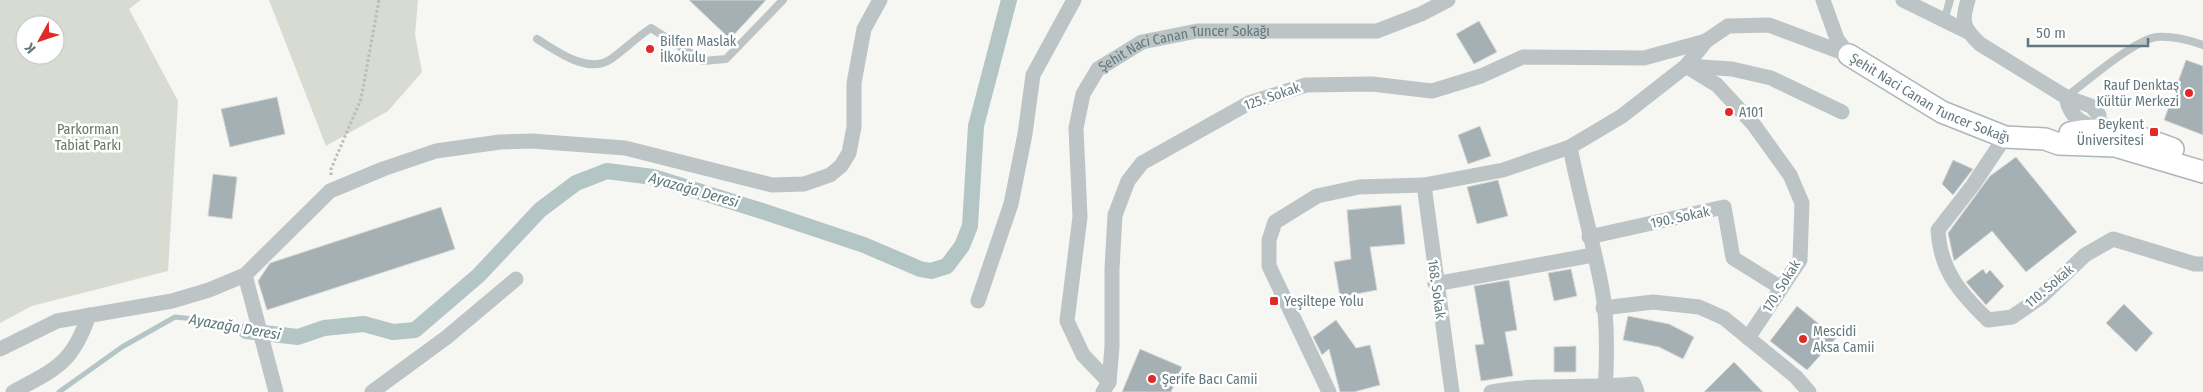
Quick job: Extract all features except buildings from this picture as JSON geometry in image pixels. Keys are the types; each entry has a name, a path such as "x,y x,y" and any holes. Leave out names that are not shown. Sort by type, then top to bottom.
{"street":[{"path":"0,349 57,321 172,301 209,290 245,275 330,191 383,169 436,152 500,142 532,140 625,148 772,185 804,184 817,180 836,170 849,153 854,127 854,83 864,29 880,0"},
{"path":"978,301 1011,204 1025,134 1033,74 1074,0"},
{"name":"Şehit Naci Canan Tuncer Sokağı","path":"1106,387 1083,354 1067,321 1080,217 1076,128 1083,94 1098,69 1142,42 1196,31 1377,31 1421,14 1448,0"},
{"name":"Şehit Naci Canan Tuncer Sokağı","path":"1823,0 1837,39 1849,55 1942,112 2004,137 2045,139 2059,144 2129,133 2203,160"},
{"path":"1903,0 1968,32 1980,44 2066,98 2068,110 2100,137"},
{"path":"1968,0 1963,16 1968,32"},
{"path":"1328,392 1269,266 1269,240 1275,222 1317,196 1359,186 1424,185 1503,170 1570,147 1622,116 1686,66 1706,41 1728,26 1769,25 1849,55"},
{"name":"125. Sokak","path":"1106,387 1115,215 1128,181 1142,163 1199,130 1249,102 1306,84 1372,84 1432,91 1481,76 1523,57 1644,58 1706,41"},
{"path":"1686,66 1732,69 1771,78 1842,112"},
{"name":"170. Sokak","path":"1686,66 1717,85 1754,125 1790,175 1802,203 1800,260 1748,338"},
{"name":"110. Sokak","path":"2004,137 1973,186 1938,230 1939,252 1960,294 1988,320 2012,317 2041,297 2086,255 2113,239 2195,264 2203,264"},
{"name":"Şehit Naci Canan Tuncer Sokağı","path":"2100,137 2132,150 2203,172"},
{"path":"1570,147 1602,290 1605,390"},
{"name":"168. Sokak","path":"1424,185 1452,392"},
{"name":"190. Sokak","path":"1589,237 1724,207 1733,258 1781,288"},
{"path":"1436,284 1593,255"},
{"path":"245,275 276,392"},
{"path":"372,392 447,337 516,279"},
{"path":"1603,308 1653,302 1699,307 1724,318 1796,377 1809,392"},
{"path":"13,392 59,367 82,336 88,315"},
{"path":"1491,392 1521,386 1605,390 1634,384 1637,392"}],"lane":[{"path":"537,39 571,59 599,64 610,60 650,28 703,61 726,59 783,0"},
{"path":"1944,21 1950,0"},
{"path":"2066,98 2141,43 2156,37 2186,39 2203,45"}],"path":[{"path":"330,191 332,169 360,99 379,0"}],"green space":[{"name":"Parkorman Tabiat Parkı","path":"0,0 141,0 129,9 178,101 168,271 32,306 0,323"},
{"path":"269,0 418,0 415,35 422,72 388,111 326,146"}],"waterway":[{"name":"Ayazağa Deresi","path":"246,331 298,337 324,328 364,324 393,332 415,330 479,275 540,210 576,183 607,171 653,177 762,211 864,245 920,269 931,271 947,266 962,246 970,226 976,126 1009,0"},
{"name":"Ayazağa Deresi","path":"59,392 122,347 175,317 214,321 246,331"}],"place":[{"name":"Bilfen Maslak İlkokulu","path":"650,49"},
{"name":"Rauf Denktaş Kültür Merkezi","path":"2189,93"},
{"name":"A101","path":"1729,112"},
{"name":"Beykent Üniversitesi","path":"2154,132"},
{"name":"Yeşiltepe Yolu","path":"1274,301"},
{"name":"Mescidi Aksa Camii","path":"1803,339"},
{"name":"Şerife Bacı Camii","path":"1152,379"}]}
